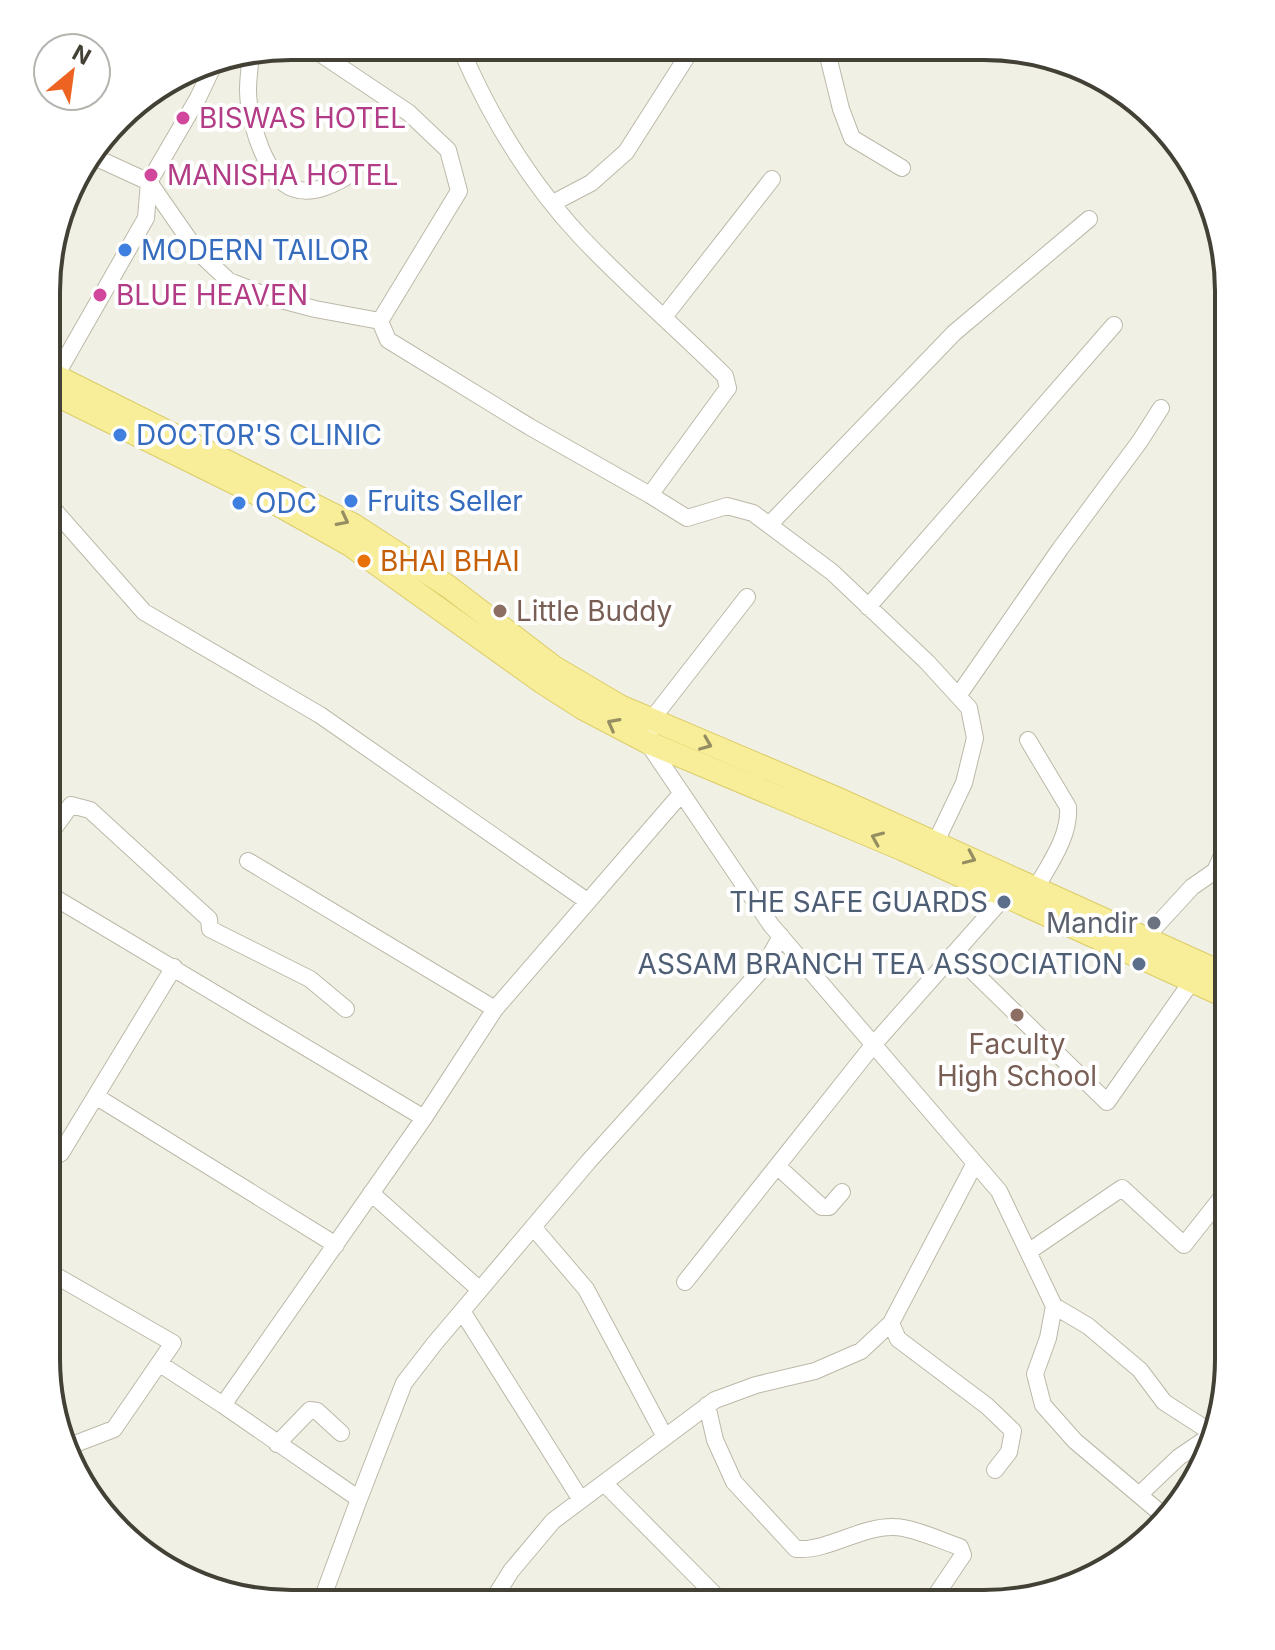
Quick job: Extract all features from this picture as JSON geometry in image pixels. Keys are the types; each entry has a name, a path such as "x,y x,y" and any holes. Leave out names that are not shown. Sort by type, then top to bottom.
{"main road":[{"path":"60,387 354,525 449,587 565,674 620,706 834,797 1005,896 1215,992"},
{"path":"60,387 350,545 543,683 582,708 647,742 932,852 1036,888 1215,969"}],"street":[{"path":"330,60 409,113 448,150 459,191 380,321"},
{"path":"466,60 521,162 553,203 580,235 725,376 728,388 650,495"},
{"path":"553,203 591,183 626,152 685,60"},
{"path":"829,60 852,138 902,168"},
{"path":"250,64 247,92 260,151 276,176 297,190 325,188 346,177"},
{"path":"60,366 146,218 149,182 209,76"},
{"path":"101,160 149,182 197,251 229,281 270,297 315,309 380,321"},
{"path":"664,317 772,179"},
{"path":"769,525 954,333 1089,219"},
{"path":"380,321 388,340 687,518 727,506 753,513 832,572 969,708 975,738 964,783 932,852"},
{"path":"868,607 1114,325"},
{"path":"958,696 1161,408"},
{"path":"60,517 144,612 320,715 587,901"},
{"path":"747,597 652,719 647,742 781,936 999,1191 1054,1306 1088,1326 1140,1370 1164,1402 1204,1428"},
{"path":"1028,740 1068,807 1069,818 1060,844 1036,888"},
{"path":"223,1405 424,1118 495,1009 681,794"},
{"path":"60,820 71,805 90,810 209,919 210,929 310,979 346,1009"},
{"path":"248,861 495,1009"},
{"path":"1146,937 1192,887 1215,871"},
{"path":"685,1282 874,1044 1005,896"},
{"path":"60,901 424,1118"},
{"path":"325,1590 404,1383 533,1227 764,967 781,936"},
{"path":"954,953 1107,1102 1192,981"},
{"path":"60,1154 174,967"},
{"path":"97,1097 336,1245"},
{"path":"499,1590 553,1521 707,1405 756,1385 815,1371 861,1351 891,1323 975,1163"},
{"path":"777,1166 822,1207 829,1207 842,1192"},
{"path":"1028,1252 1122,1188 1184,1245 1215,1210"},
{"path":"371,1193 480,1290"},
{"path":"533,1227 586,1289 665,1437"},
{"path":"60,1278 173,1343 114,1429 76,1443"},
{"path":"1054,1306 1048,1338 1035,1374 1043,1405 1075,1441 1158,1511"},
{"path":"462,1311 581,1500"},
{"path":"891,1323 898,1339 987,1406 1013,1431 1009,1452 995,1470"},
{"path":"160,1364 359,1499"},
{"path":"707,1405 715,1440 734,1482 796,1549 809,1550 871,1530 895,1527 960,1547 963,1555 939,1590"},
{"path":"277,1444 310,1410 317,1411 341,1433"},
{"path":"1139,1495 1179,1457 1198,1444"},
{"path":"604,1483 710,1590"}],"place":[{"name":"BISWAS HOTEL","path":"183,118"},
{"name":"MANISHA HOTEL","path":"151,175"},
{"name":"MODERN TAILOR","path":"125,250"},
{"name":"BLUE HEAVEN","path":"100,295"},
{"name":"DOCTOR'S CLINIC","path":"120,435"},
{"name":"Fruits Seller","path":"351,501"},
{"name":"ODC","path":"239,503"},
{"name":"BHAI BHAI","path":"364,561"},
{"name":"Little Buddy","path":"500,611"},
{"name":"THE SAFE GUARDS","path":"1004,902"},
{"name":"Mandir","path":"1154,923"},
{"name":"ASSAM BRANCH TEA ASSOCIATION","path":"1139,964"},
{"name":"Faculty High School","path":"1017,1015"}]}
